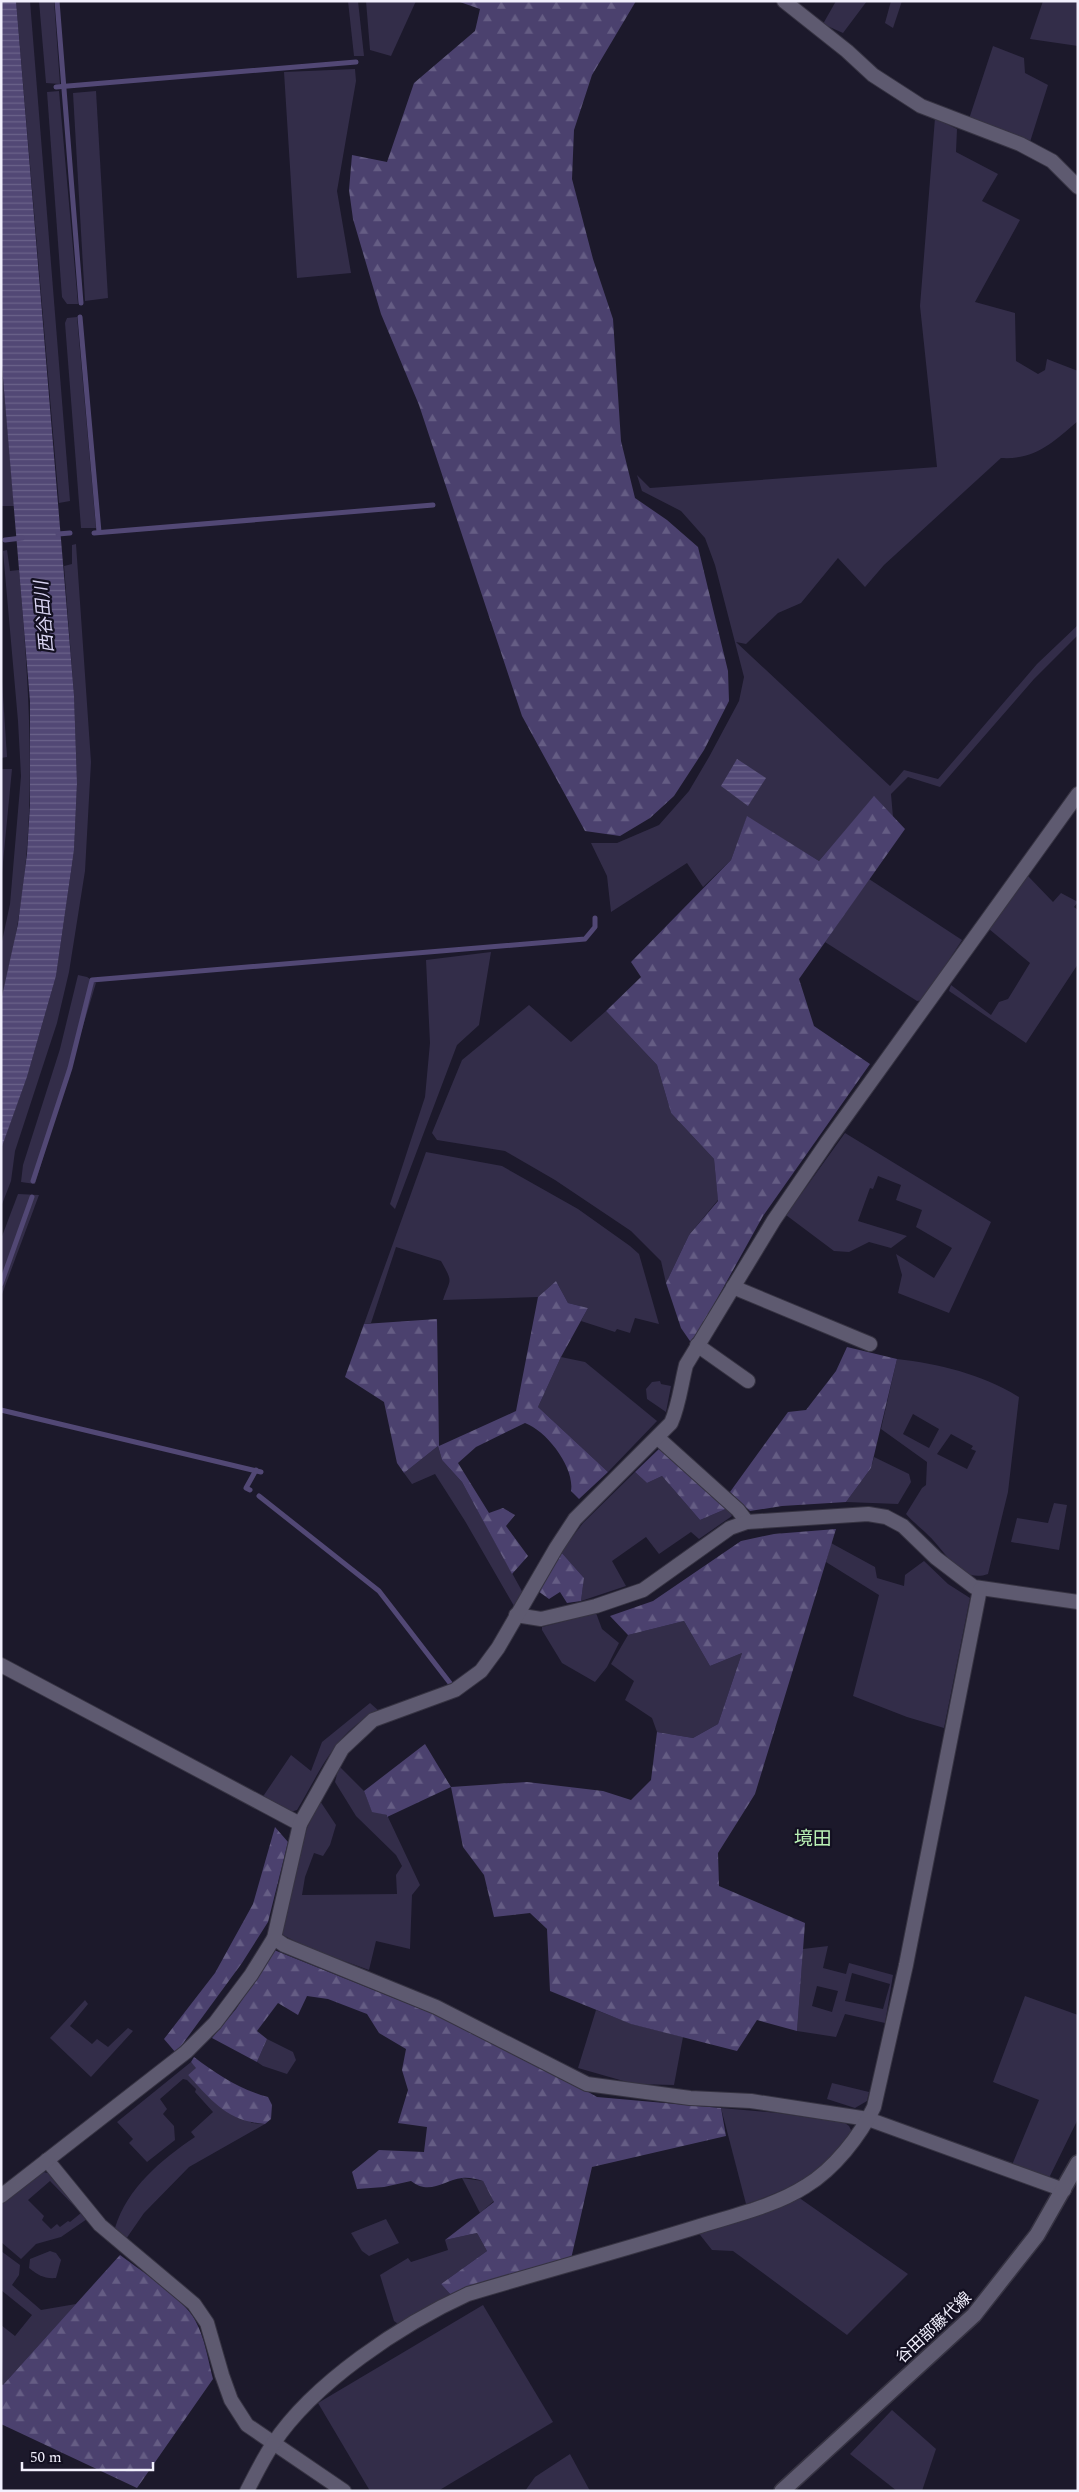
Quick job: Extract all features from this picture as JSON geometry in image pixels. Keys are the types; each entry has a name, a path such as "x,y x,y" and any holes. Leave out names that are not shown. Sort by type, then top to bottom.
{"main road":[{"name":"谷田部藤代線","path":"782,2491 974,2315 1021,2258 1064,2190 1078,2163"}],"street":[{"path":"784,1 847,50 873,75 921,106 1020,144 1052,161 1078,187"},
{"path":"1,2196 186,2052 215,2023 251,1975 274,1938 300,1824 342,1750 354,1736 373,1720 455,1690 481,1671 498,1648 556,1548 576,1519 671,1423 675,1415 686,1365 774,1220 828,1141 1078,794"},
{"path":"733,1287 870,1344"},
{"path":"697,1346 748,1381"},
{"path":"658,1438 738,1510 747,1522"},
{"path":"516,1615 541,1619 629,1596 643,1590 730,1528 747,1522 868,1514 886,1517 903,1526 936,1558 980,1589 1078,1602"},
{"path":"247,2491 273,2443 302,2409 382,2342 446,2304 468,2294 661,2238 788,2196 807,2186 825,2172 868,2119 874,2107 906,1965 980,1589"},
{"path":"1,1665 300,1824"},
{"path":"274,1938 284,1945 436,2006 587,2084 690,2098 751,2101 868,2119 1064,2190"},
{"path":"47,2160 100,2225 194,2304 207,2323 232,2400 247,2425 344,2491"}],"shaded area":[{"path":"16,1 30,1 70,501 59,503"},
{"path":"39,1 54,1 60,84 46,83"},
{"path":"348,1 358,1 364,56 354,56"},
{"path":"366,1 416,1 391,56 370,50"},
{"path":"836,1 867,1 843,33 823,24"},
{"path":"891,1 902,1 893,28 885,23"},
{"path":"1043,1 1078,1 1078,46 1030,39"},
{"path":"993,46 1024,58 1025,73 1048,85 1030,142 969,119"},
{"path":"355,69 356,81 337,191 351,273 297,278 284,72"},
{"path":"59,91 78,304 67,304 62,297 47,92"},
{"path":"96,91 108,298 85,301 73,93"},
{"path":"935,118 957,129 956,152 998,174 982,201 1020,220 975,302 1015,313 1016,361 1038,374 1045,370 1047,359 1078,371 1078,421 1052,442 1034,453 1013,458 1001,458 884,565 865,587 838,558 801,603 778,613 746,644 736,642 890,786 904,770 938,779 1037,664 1078,625 1078,635 1034,679 940,787 908,777 891,794 893,817 874,797 819,861 747,817 731,860 703,887 687,863 611,912 607,876 591,843 617,843 659,825 689,791 709,757 739,701 744,677 715,565 705,538 681,511 642,491 637,475 650,488 937,467 920,306"},
{"path":"77,317 96,528 81,528 65,323 67,318"},
{"path":"1,354 14,506 1,506"},
{"path":"76,544 91,762 85,871 69,972 57,1023 15,1151 11,1181 1,1207 2,1145 27,1077 56,976 74,850 77,783 74,695 64,566 72,564 72,545"},
{"path":"7,550 10,571 19,570 29,713 30,760 29,807 21,902 1,1001 1,946 10,904 21,776 3,551"},
{"path":"1,666 7,757 1,758"},
{"path":"1,769 12,769 1,883"},
{"path":"1027,875 1053,902 1061,893 1078,902 1074,907 1078,910 1078,964 1026,1043 949,991 951,985 991,1015 999,1002 1008,999 1030,963 989,929"},
{"path":"869,879 962,940 923,1000 917,1001 825,942"},
{"path":"491,952 479,1025 457,1045 395,1209 390,1204 425,1097 430,1043 426,960"},
{"path":"78,975 87,977 96,983 35,1184 21,1182 23,1165 60,1049"},
{"path":"529,1005 571,1042 606,1011 657,1065 671,1113 714,1159 718,1200 689,1235 666,1283 661,1261 631,1231 555,1180 505,1151 437,1140 432,1133 462,1060"},
{"path":"845,1133 991,1222 949,1313 898,1293 902,1275 896,1254 934,1278 952,1248 916,1227 922,1210 896,1200 901,1185 878,1176 873,1189 870,1188 858,1221 907,1236 891,1248 869,1242 849,1252 834,1251 786,1215"},
{"path":"426,1152 502,1166 578,1209 630,1246 639,1254 659,1324 635,1318 630,1333 617,1329 615,1332 581,1321 588,1308 568,1303 556,1281 538,1297 443,1300 450,1281 441,1261 396,1247 371,1323 364,1324"},
{"path":"18,1194 39,1195 1,1297 1,1239"},
{"path":"561,1357 585,1362 657,1421 608,1472 538,1407"},
{"path":"897,1359 960,1371 990,1382 1019,1397 1008,1492 988,1574 978,1576 962,1570 906,1514 922,1488 926,1485 927,1462 881,1429","holes":["913,1414 939,1429 929,1448 903,1434","951,1434 973,1446 971,1449 976,1451 967,1469 937,1454"]},
{"path":"660,1381 661,1384 671,1386 666,1412 647,1399 646,1389 652,1382"},
{"path":"438,1446 442,1460 462,1482 523,1593 514,1606 465,1521 435,1474 412,1484 404,1473"},
{"path":"874,1457 909,1474 911,1482 898,1504 846,1502 871,1468"},
{"path":"635,1472 647,1483 662,1476 700,1520 728,1508 732,1516 699,1539 691,1532 659,1554 646,1537 612,1561 626,1586 581,1601 584,1578 561,1552 583,1523"},
{"path":"1054,1503 1067,1505 1059,1550 1011,1542 1017,1518 1048,1523"},
{"path":"831,1543 875,1567 877,1578 904,1586 905,1575 924,1561 948,1584 970,1598 944,1728 907,1717 853,1696 879,1595 826,1562"},
{"path":"596,1613 602,1629 619,1643 607,1667 595,1682 562,1663 542,1627"},
{"path":"684,1621 710,1666 742,1653 718,1724 693,1738 657,1732 652,1718 625,1700 634,1681 611,1664 628,1635"},
{"path":"370,1703 379,1711 351,1729 340,1741 322,1767 297,1810 290,1812 262,1798 291,1755 311,1771 322,1742"},
{"path":"339,1766 364,1791 372,1811 387,1815 420,1885 412,1895 410,1949 376,1941 369,1970 308,1948 281,1934 307,1828 320,1801 336,1825 330,1845 323,1856 314,1853 305,1877 302,1895 397,1894 396,1875 402,1866 396,1855 356,1816 335,1782"},
{"path":"828,1946 823,1968 846,1974 849,1963 893,1975 885,2023 845,2014 836,2037 797,2031 803,1949","holes":["852,1973 890,1984 883,2009 845,2001","817,1986 838,1991 832,2012 812,2006"]},
{"path":"1025,1996 1078,2015 1078,2119 1049,2178 1012,2165 1039,2100 993,2082"},
{"path":"85,2000 88,2004 70,2026 92,2044 97,2039 108,2047 128,2028 133,2031 91,2077 50,2038"},
{"path":"596,2010 632,2024 683,2037 674,2085 634,2084 578,2068"},
{"path":"267,2039 293,2052 296,2060 287,2074 257,2062"},
{"path":"191,2062 197,2068 188,2075 252,2123 265,2124 189,2167 144,2213 126,2239 115,2228 128,2200 158,2165 195,2137 191,2132 213,2112 195,2092 196,2089 187,2080 183,2079 160,2099 167,2109 163,2114 174,2126 175,2140 147,2162 129,2143 133,2139 117,2122"},
{"path":"832,2083 869,2092 867,2101 855,2108 827,2099"},
{"path":"721,2108 778,2113 845,2123 852,2132 830,2159 806,2178 793,2186 746,2204"},
{"path":"39,2171 48,2173 87,2219 61,2237 36,2244 21,2259 1,2242 1,2205","holes":["50,2181 81,2213 70,2222 68,2221 60,2227 57,2224 51,2229 42,2220 44,2216 28,2200"]},
{"path":"462,2178 483,2181 494,2201 480,2213"},
{"path":"798,2197 908,2274 847,2335 733,2251 712,2250 697,2231"},
{"path":"386,2219 399,2243 369,2256 362,2251 351,2233"},
{"path":"477,2233 487,2251 441,2284 451,2295 401,2326 394,2321 380,2275 408,2258 411,2262 448,2250 445,2240"},
{"path":"1,2251 20,2265 19,2275 12,2285 41,2310 76,2304 3,2385 1,2325 15,2336 32,2315 1,2290"},
{"path":"50,2251 56,2253 61,2260 56,2278 41,2276 29,2268 30,2259"},
{"path":"483,2305 553,2422 438,2491 370,2491 318,2403"},
{"path":"892,2410 936,2449 922,2491 897,2491 850,2454"},
{"path":"570,2454 590,2491 525,2491 535,2477"}],"green space":[{"path":"457,1 636,1 592,75 574,130 572,179 593,259 613,319 621,441 635,498 667,520 698,547 728,671 729,701 704,750 674,796 650,818 620,836 585,831 522,716 419,405 381,314 353,219 349,190 352,155 387,162 414,83 475,31 480,9"},
{"path":"874,796 905,829 799,979 814,1026 870,1064 763,1216 692,1344 681,1328 666,1283 689,1235 718,1201 714,1159 671,1113 657,1065 606,1011 641,977 631,962 731,860 747,816 819,861"},
{"path":"556,1281 568,1303 588,1308 561,1357 538,1407 608,1472 579,1499 571,1491 569,1472 558,1451 542,1434 525,1423 476,1447 458,1463 489,1513 503,1508 515,1515 506,1526 528,1556 512,1574 462,1482 442,1460 438,1446 404,1473 397,1463 384,1402 345,1377 364,1324 437,1319 439,1446 516,1411 538,1297"},
{"path":"847,1347 897,1359 871,1468 846,1502 782,1506 750,1511 730,1492 788,1412 806,1410 836,1371"},
{"path":"661,1447 728,1508 700,1520 662,1476 647,1483 635,1472"},
{"path":"836,1529 755,1794 718,1853 719,1886 805,1923 797,2031 757,2020 737,2051 631,2024 550,1991 547,1929 530,1913 494,1917 484,1875 463,1847 451,1787 527,1782 603,1791 631,1800 651,1780 657,1732 693,1738 718,1724 742,1653 710,1666 684,1621 628,1635 610,1616 653,1601 741,1541 774,1534"},
{"path":"561,1552 584,1578 581,1601 567,1603 560,1592 549,1599 538,1591"},
{"path":"425,1744 451,1787 387,1817 387,1815 372,1812 364,1791"},
{"path":"275,1827 288,1842 268,1922 242,1963 176,2053 164,2039 215,1973 253,1904"},
{"path":"274,1950 436,2015 522,2054 597,2097 721,2108 726,2136 592,2167 571,2259 510,2275 451,2295 441,2284 487,2251 477,2233 445,2240 494,2202 483,2181 462,2178 437,2186 424,2187 411,2181 384,2187 357,2189 352,2172 379,2150 424,2152 427,2127 398,2123 408,2090 402,2070 406,2049 379,2033 367,2014 328,1999 307,1996 298,2015 278,2003 257,2031 267,2039 257,2062 212,2038 236,2009"},
{"path":"194,2057 229,2081 268,2097 272,2105 271,2119 265,2124 240,2119 213,2102 188,2075 196,2068 191,2062"},
{"path":"120,2255 161,2285 181,2303 195,2320 206,2349 213,2379 137,2488 1,2424 1,2384 3,2385"}],"water":[{"name":"西谷田川","path":"1,1 16,1 74,695 77,783 74,850 56,976 27,1077 1,1149 1,1001 18,924 27,854 30,805 30,701 1,354"},
{"path":"737,759 766,778 748,806 721,786"}],"waterway":[{"path":"57,1 81,303"},
{"path":"56,87 356,62"},
{"path":"80,317 99,532"},
{"path":"94,533 433,505"},
{"path":"58,534 70,533"},
{"path":"5,540 22,538"},
{"path":"33,1181 70,1068 92,980 585,939 595,927 595,918"},
{"path":"1,1284 32,1197"},
{"path":"1,1410 261,1472"},
{"path":"250,1490 246,1488 256,1470"},
{"path":"259,1496 379,1591 450,1683"}],"district":[{"name":"境田","path":"813,1838"}]}
